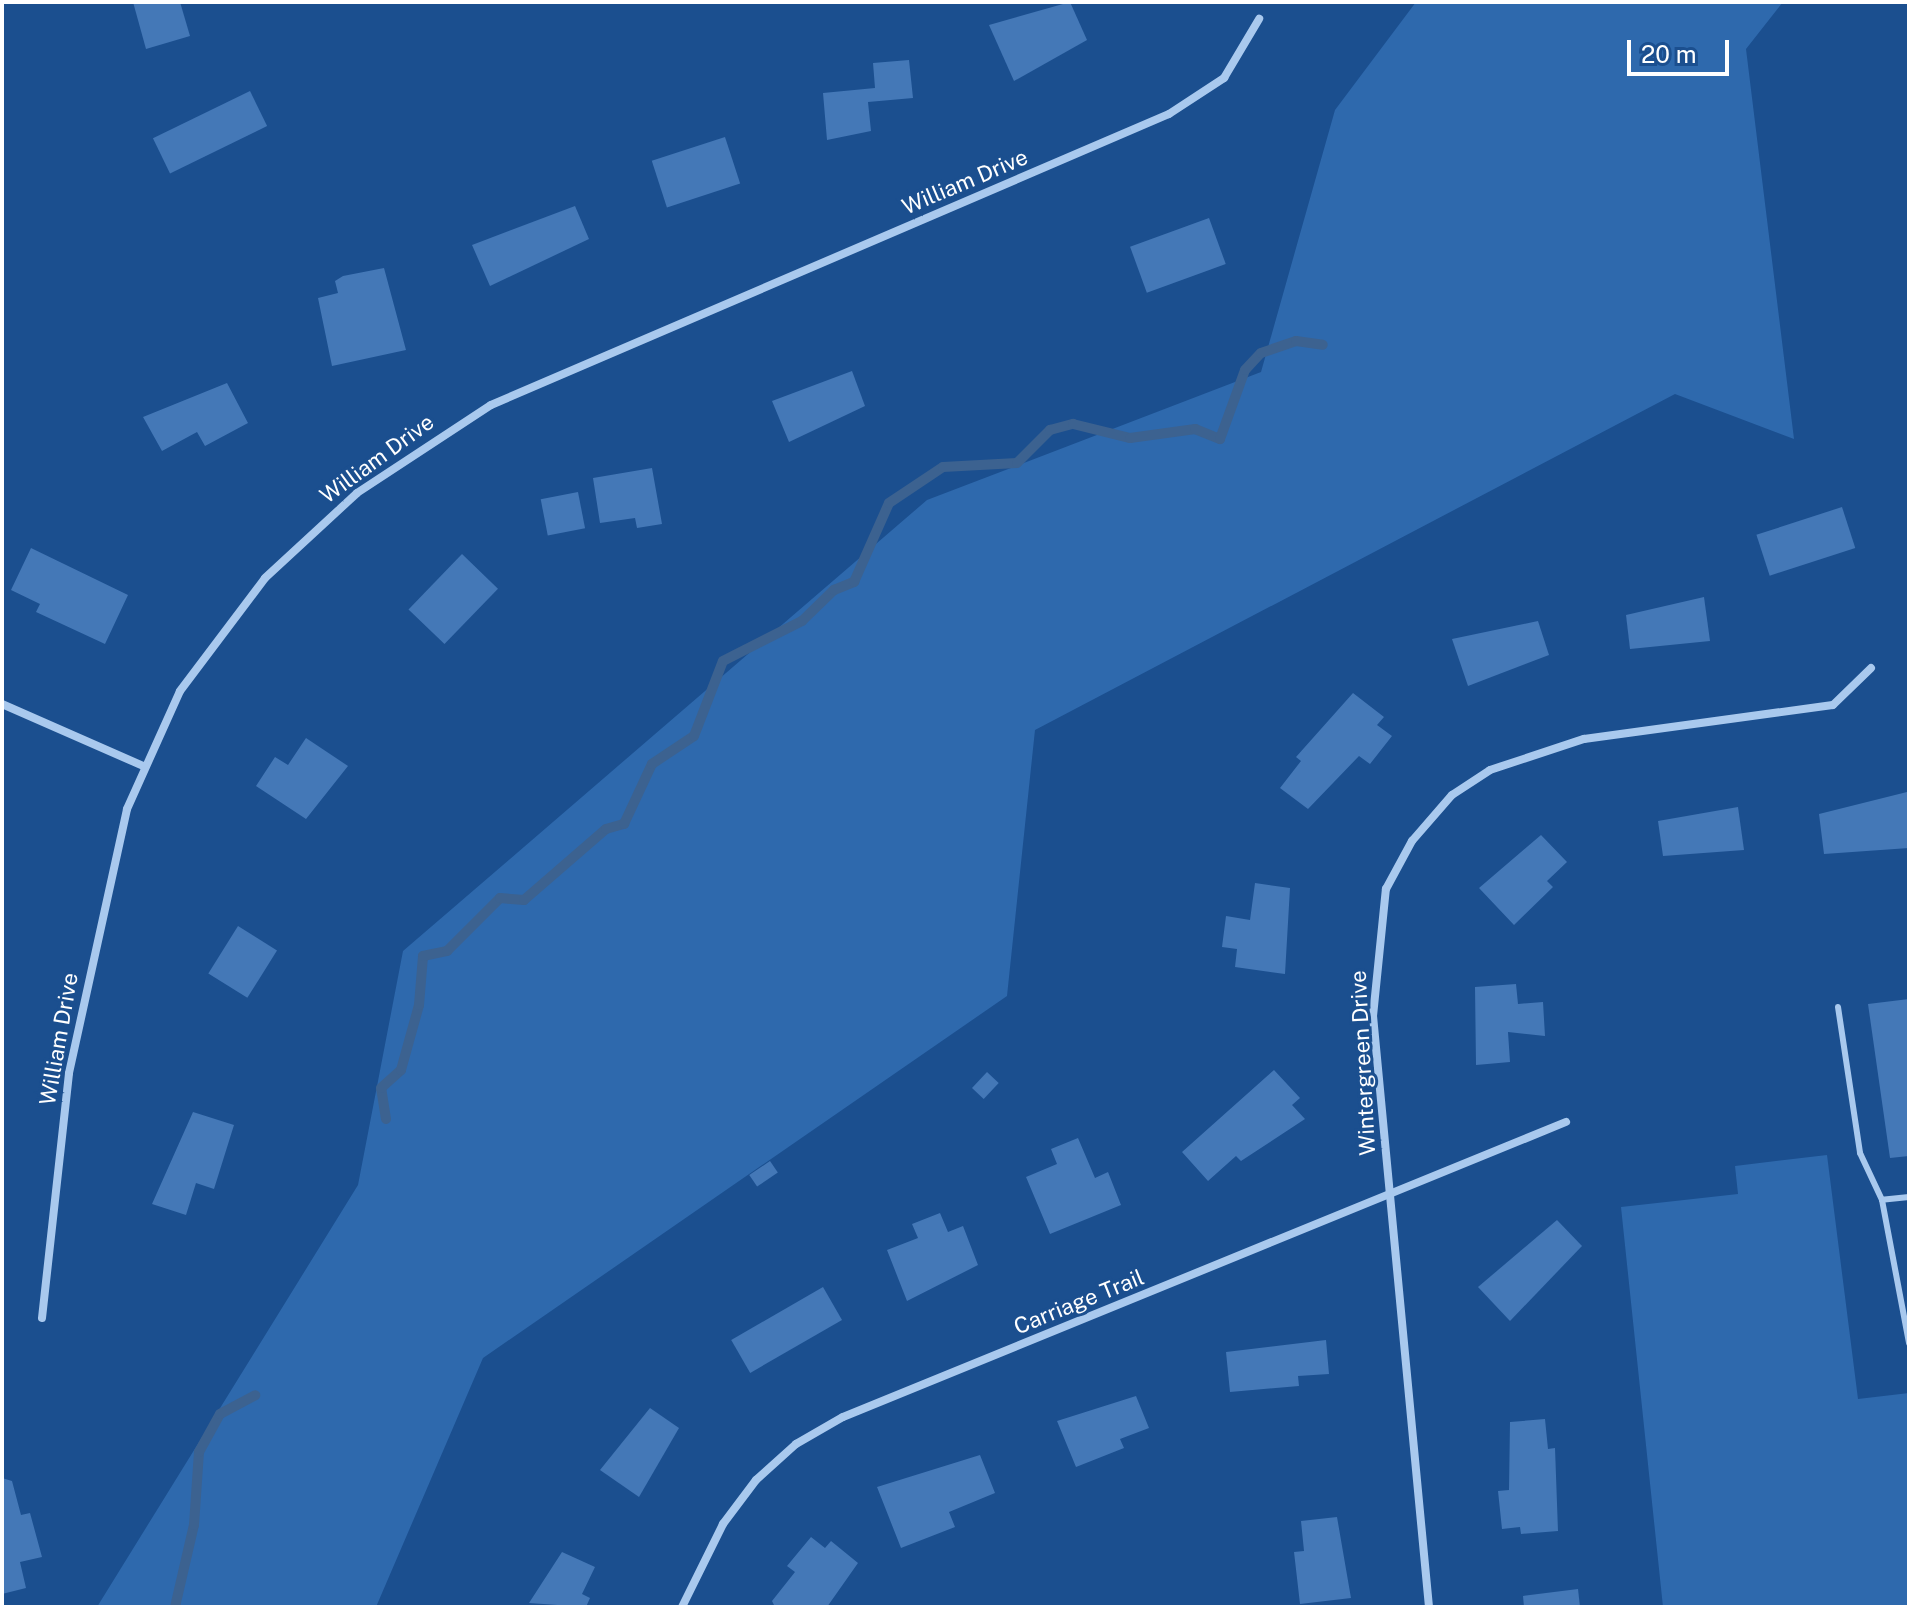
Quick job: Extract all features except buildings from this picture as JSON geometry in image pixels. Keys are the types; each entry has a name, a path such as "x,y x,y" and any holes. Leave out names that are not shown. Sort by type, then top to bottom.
{"street":[{"name":"William Drive","path":"42,1318 72,1058 97,927 143,766 230,618 304,537 414,449 569,369 1169,114 1224,78 1259,19"},
{"name":"Wintergreen Drive","path":"1429,1607 1373,1016 1375,947 1386,889 1412,841 1452,795 1533,751 1833,705 1871,668"},
{"path":"2,704 143,766"},
{"name":"Carriage Trail","path":"682,1607 723,1524 796,1444 843,1417 1566,1122"}],"lane":[{"path":"1838,1007 1860,1153 1882,1200 1909,1343"},
{"path":"1882,1200 1909,1197"}],"shaded area":[{"path":"1416,2 1783,2 1746,49 1794,439 1675,394 1035,730 1007,996 483,1358 376,1607 97,1607 358,1185 403,951 927,500 1261,372 1335,110"},
{"path":"1827,1155 1858,1399 1909,1393 1909,1607 1663,1607 1621,1207 1738,1194 1735,1166"}],"waterway":[{"path":"386,1119 381,1088 401,1070 419,1005 423,956 447,951 500,898 524,900 606,829 624,824 652,764 694,736 723,661 802,621 834,590 854,582 889,503 943,467 1017,463 1050,430 1073,424 1130,438 1195,429 1220,439 1245,370 1261,353 1296,341 1323,345"},
{"path":"175,1607 194,1525 199,1452 220,1414 255,1395"}]}
